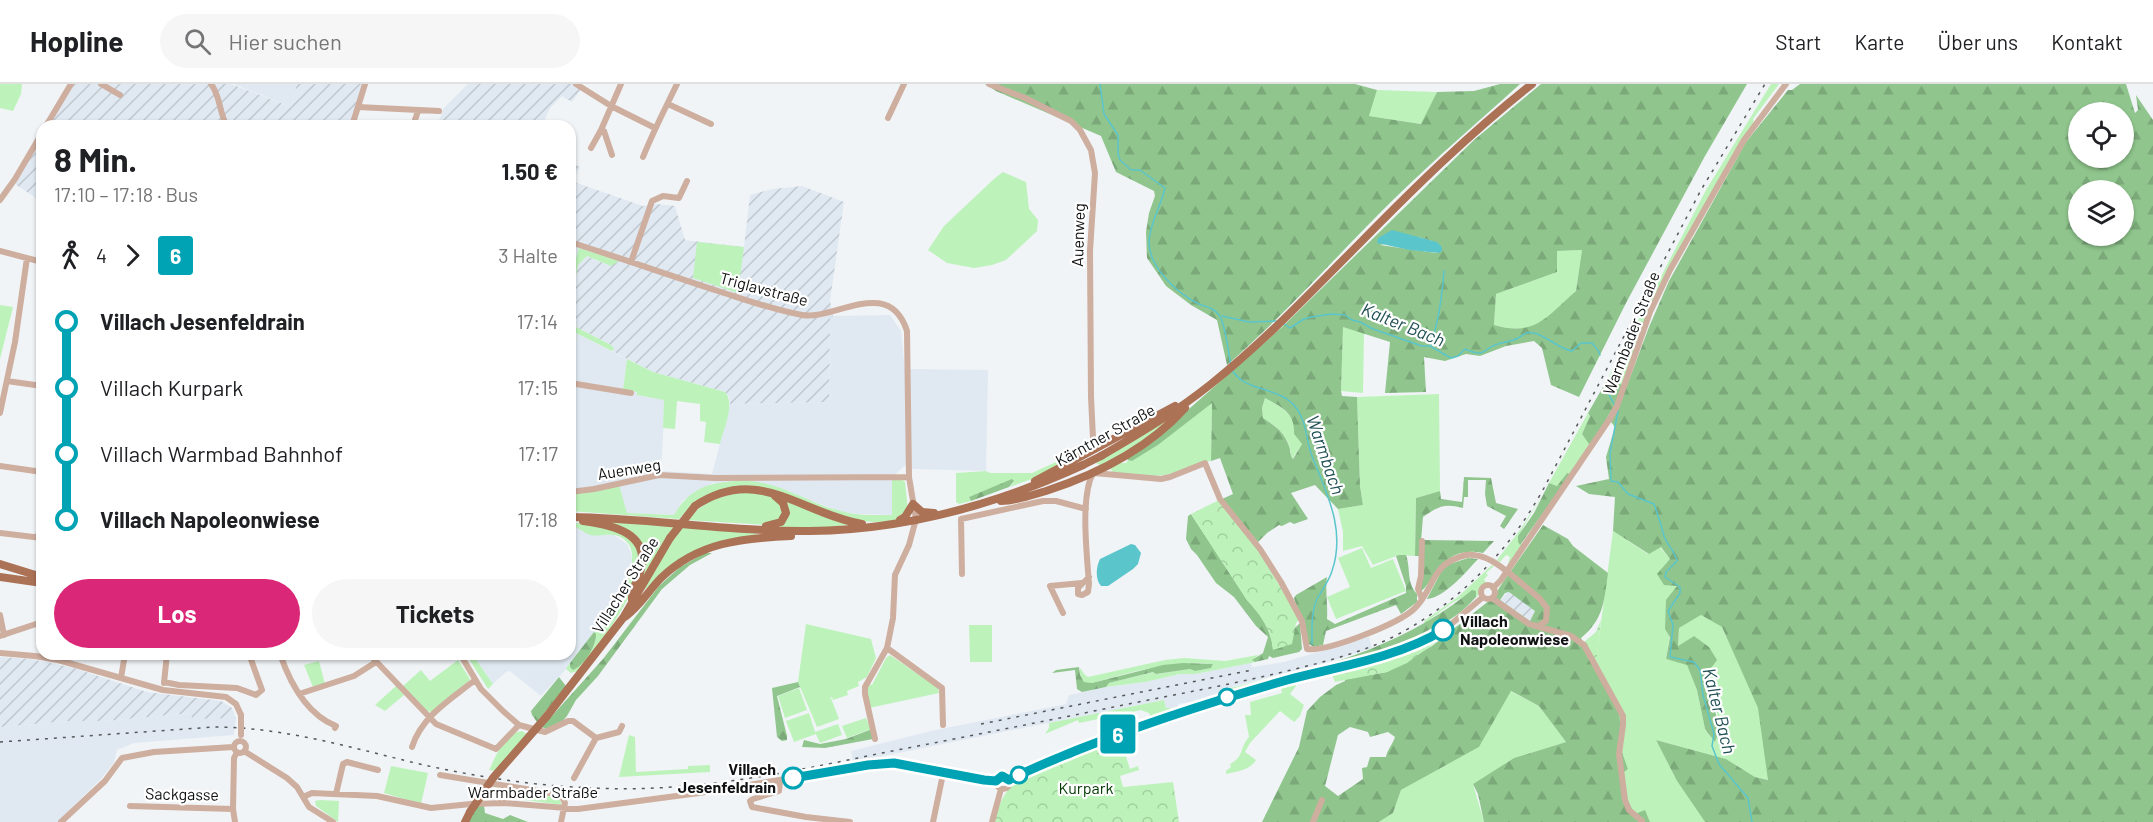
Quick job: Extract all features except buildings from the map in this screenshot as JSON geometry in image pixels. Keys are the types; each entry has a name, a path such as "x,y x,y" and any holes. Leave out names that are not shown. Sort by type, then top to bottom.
{"main road":[{"name":"Kärntner Straße","path":"576,517 640,519 740,529 814,531 872,526 938,515 995,500 1083,465 1161,420 1196,396 1239,361 1433,170 1499,110 1532,84"},
{"path":"1016,493 1025,485 1040,480 1097,446 1196,396"},
{"path":"995,500 1003,502 1036,494 1093,473 1123,458 1150,439 1196,396"},
{"name":"Villacher Straße","path":"465,822 493,778 547,716 623,618 670,538 695,506 712,496 734,489 766,491 837,517 872,526"},
{"path":"740,529 746,525 770,526 785,518 783,502 766,491"},
{"path":"898,522 905,517 914,504 922,512 938,515"},
{"path":"576,520 621,529 633,537 640,549 642,565 632,594 633,602"},
{"path":"623,618 630,614 662,577 695,553 731,541 804,535 814,531"},
{"path":"0,564 36,575"},
{"path":"0,577 36,582"}],"street":[{"path":"50,120 71,84"},
{"path":"101,84 120,95"},
{"path":"211,84 219,98 224,120"},
{"path":"354,120 365,84"},
{"path":"576,84 611,106 655,128"},
{"path":"591,148 621,84"},
{"path":"643,158 677,84"},
{"path":"888,118 904,84"},
{"name":"Auenweg","path":"989,84 1025,98 1071,121 1080,130 1091,150 1095,173 1089,251 1091,397 1093,438 1097,446"},
{"name":"Warmbader Straße","path":"1009,780 1171,715 1413,645 1443,631 1483,597 1481,593 1483,587 1493,588 1501,580 1611,417 1650,312 1665,281 1744,140 1786,84"},
{"path":"668,104 711,124"},
{"path":"358,107 439,111"},
{"path":"415,120 418,111"},
{"path":"601,130 604,131 612,155"},
{"path":"1,197 15,180 36,143"},
{"path":"631,262 652,201 663,196 679,198 687,181"},
{"name":"Triglavstraße","path":"576,244 740,298 802,315 817,315 864,304 881,305 893,310 902,319 907,331 909,477 916,519"},
{"path":"0,251 36,260"},
{"path":"0,413 24,292 27,258"},
{"path":"7,381 36,385"},
{"path":"576,383 631,393"},
{"path":"1088,452 1093,473 1087,484 1086,509 1089,577 1088,592 1082,596 1078,594 1078,588 1089,577"},
{"path":"1093,473 1161,479 1205,463 1220,499 1260,549 1281,582 1302,621 1307,649 1316,650 1367,633 1394,621 1413,610 1422,599 1438,570 1455,557 1475,554 1490,560 1540,599 1547,608 1546,621 1538,626"},
{"path":"0,466 36,471"},
{"name":"Auenweg","path":"576,491 658,476 909,477"},
{"path":"962,574 961,519 1043,501 1056,501 1086,509"},
{"path":"876,739 865,694 866,687 886,648 893,618 895,575 912,537 916,519"},
{"path":"898,522 909,531 912,537"},
{"path":"0,533 36,537"},
{"path":"1422,541 1421,576 1418,589 1422,599"},
{"path":"1063,613 1050,586 1082,583"},
{"path":"1492,598 1495,592 1493,588"},
{"path":"1483,597 1492,598 1529,624 1571,636 1584,645 1605,686 1619,707 1623,725 1619,754 1625,800 1629,810 1642,821"},
{"path":"0,615 2,635 36,624"},
{"path":"886,648 942,688 943,725"},
{"path":"0,653 36,657"},
{"path":"58,660 163,690 226,697 236,704 241,716 241,738 245,744 234,758 235,822"},
{"path":"121,678 124,660"},
{"path":"163,690 166,660"},
{"path":"164,682 199,687 237,688 256,695 262,690 251,660"},
{"path":"283,660 299,694 317,716 336,726 335,728"},
{"path":"463,660 489,698 519,724 545,732 568,721 573,721 596,738"},
{"path":"299,694 354,676 376,662 441,727 496,749 519,724"},
{"path":"412,747 417,734 429,717 475,680"},
{"path":"574,778 596,738 619,732 622,726"},
{"path":"238,750 235,742 241,738"},
{"path":"61,822 105,781 122,758 154,752 238,750 287,778 312,809 333,822"},
{"path":"336,794 343,764 347,762 378,770"},
{"name":"Warmbader Straße","path":"303,798 312,793 336,794 377,796 431,808 504,803 564,809 616,805 878,764 906,764 943,774 996,781 1002,776 1009,780"},
{"path":"933,822 943,774"},
{"path":"440,776 556,794 562,797 564,809 561,822"},
{"name":"Warmbader Straße","path":"1001,789 1008,786 1009,780"},
{"path":"780,781 779,791 753,799 750,801 752,807 805,819 850,822"},
{"path":"992,822 1001,789 996,785 996,781"},
{"path":"1313,822 1322,800"},
{"name":"Sackgasse","path":"130,806 233,809"}],"shaded area":[{"path":"74,84 231,84 291,107 297,84 364,84 355,120 53,120"},
{"path":"234,84 297,84 291,107"},
{"path":"468,84 575,84 581,89 572,102 562,96 550,108 545,120 439,120 443,109"},
{"path":"36,148 36,198 15,184"},
{"path":"576,183 643,206 657,204 675,206 685,240 744,247 750,195 773,189 802,186 844,202 830,301 833,316 830,318 829,402 730,404 725,392 653,372 612,351 614,349 611,345 576,327 578,265 587,256 611,266 579,248 576,258"},
{"path":"890,315 901,331 905,369 988,370 986,471 913,469 904,466 892,478 892,515 839,511 766,484 713,483 682,501 675,515 627,513 576,497 576,333 627,359 623,390 665,400 661,471 712,474 730,404 829,402 830,317"},
{"path":"576,527 590,535 614,535 627,544 631,553 632,561 623,588 604,619 576,656"},
{"path":"1509,591 1535,611 1530,621 1500,600"},
{"path":"1369,637 1372,648 1224,689 1225,694 1191,705 1190,702 1178,704 1178,708 1166,708 1164,700 853,762 851,751 931,731 1066,704 1069,695 1251,663 1252,667 1284,662"},
{"path":"0,657 31,659 74,668 147,692 221,701 232,708 236,718 192,719 191,713 0,727"},
{"path":"476,660 573,660 541,696 510,671 493,684"},
{"path":"191,713 236,718 234,735 134,743 117,750 114,763 100,780 57,822 0,822 0,727"}],"green space":[{"path":"0,84 22,84 21,94 13,111 0,108"},
{"path":"985,84 1355,84 1377,90 1369,116 1421,124 1437,92 1474,91 1500,84 1520,84 1410,183 1271,325 1227,365 1217,320 1191,305 1166,286 1147,258 1146,232 1155,196 1154,191 1116,172 1101,136 996,91"},
{"path":"1541,84 1747,84 1705,156 1626,303 1579,397 1551,385 1542,348 1534,341 1506,346 1480,356 1466,354 1445,361 1424,357 1426,392 1385,393 1390,342 1343,327 1341,391 1342,396 1357,397 1360,486 1363,505 1338,509 1315,485 1291,493 1308,519 1294,524 1290,522 1279,525 1258,542 1222,499 1233,494 1220,458 1211,461 1212,403 1158,445 1132,461 1128,460 1127,457 1157,437 1281,328 1474,140","holes":["1418,237 1432,241 1442,247 1442,251 1436,253 1380,245","1582,250 1576,291 1548,316 1531,326 1508,328 1494,325 1496,294 1557,272 1557,251","1265,398 1282,408 1290,416 1294,434 1302,444 1293,459 1285,436 1263,418 1262,408"]},
{"path":"1771,84 1779,84 1753,119 1754,123 1663,280 1623,385 1607,380 1706,190"},
{"path":"1800,84 2126,84 2132,102 2068,102 2068,168 2134,168 2134,110 2135,113 2138,110 2136,95 2153,120 2153,822 1705,822 1677,781 1656,740 1726,759 1755,777 1768,780 1758,708 1722,627 1701,615 1679,628 1678,646 1694,636 1709,647 1717,660 1708,672 1719,731 1715,742 1705,729 1697,690 1687,665 1666,659 1670,637 1665,629 1666,600 1677,586 1664,585 1657,574 1670,559 1661,547 1649,554 1613,531 1615,497 1589,494 1576,486 1609,479 1606,457 1615,427 1611,422 1669,281 1746,142 1788,90"},
{"path":"1377,90 1437,92 1422,124 1369,116"},
{"path":"1003,172 1026,182 1029,209 1038,220 1037,231 1006,260 992,265 974,268 947,263 928,250 944,226"},
{"path":"697,242 744,247 738,293 693,278"},
{"path":"579,248 619,261 611,266 587,256 578,265 576,276 576,258"},
{"path":"1582,250 1576,291 1548,316 1531,326 1520,328 1494,325 1496,294 1557,272 1557,251"},
{"path":"0,305 13,307 0,359"},
{"path":"576,327 611,345 614,349 612,351 576,333"},
{"path":"1343,327 1364,333 1363,393 1341,391"},
{"path":"627,359 653,372 725,392 728,397 729,410 720,444 704,442 706,422 700,421 700,404 677,401 675,429 663,428 664,400 623,390"},
{"path":"1607,380 1623,385 1617,401 1591,445 1582,434 1590,416 1588,413"},
{"path":"1439,394 1440,491 1416,498 1415,556 1399,555 1373,565 1362,546 1343,551 1343,532 1338,509 1363,505 1360,486 1357,397"},
{"path":"1265,398 1286,412 1293,421 1294,434 1302,444 1292,459 1285,436 1263,418 1262,408"},
{"path":"1212,402 1211,461 1163,475 1112,474 1111,468 1119,463 1126,463 1128,460 1132,461 1158,445"},
{"path":"1588,413 1590,416 1582,434 1591,445 1571,474 1567,473 1557,486 1549,483"},
{"path":"1170,418 1150,437 1102,466 1096,463"},
{"path":"1091,446 1044,475 969,497 971,501 959,504 956,502 956,473 986,471 990,473 1032,473"},
{"path":"1567,473 1571,474 1520,545 1518,536 1534,513 1549,483 1557,486"},
{"path":"1464,477 1491,478 1496,503 1518,509 1504,529 1500,526 1506,516 1487,506 1486,480 1468,480 1468,497 1464,497 1463,508 1442,506 1423,517 1420,553 1419,556 1415,556 1416,498 1440,491 1441,499 1462,502"},
{"path":"892,478 901,479 905,482 908,510 897,519 886,522 857,520 769,490 751,487 733,487 715,492 697,502 679,519 576,511 576,494 619,485 627,513 674,515 689,496 702,488 717,483 743,481 773,486 847,513 892,515"},
{"path":"1012,479 1014,481 1009,487 971,501 969,497"},
{"path":"756,492 773,497 782,505 782,517 767,525 686,520 702,506 718,498"},
{"path":"1541,497 1521,531 1522,545 1511,562 1508,563 1510,557 1506,555 1500,562 1497,560"},
{"path":"784,500 855,524 820,528 780,528 779,526 783,523"},
{"path":"1219,500 1254,544 1296,612 1299,620 1296,623 1292,644 1273,650 1270,635 1257,611 1247,600 1191,514"},
{"path":"1191,514 1247,600 1265,623 1273,649 1300,623 1302,649 1299,652 1273,658 1269,656 1268,659 1255,662 1252,660 1263,653 1268,637 1256,626 1234,597 1216,583 1191,549 1186,539 1188,516"},
{"path":"596,520 674,527 637,589 643,569 639,543"},
{"path":"576,523 603,526 621,532 635,545 639,561 635,580 614,622 578,671 571,673 566,669 570,663 570,666 581,665 593,646 596,638 594,632 609,612 631,569 632,555 628,544 618,536 590,535 576,528"},
{"path":"1543,525 1568,539 1573,546 1608,573 1602,609 1589,631 1581,638 1619,708 1622,752 1628,769 1623,773 1628,801 1635,814 1645,810 1650,822 1484,822 1478,794 1473,784 1514,758 1566,742 1539,706 1511,691 1479,747 1401,790 1393,813 1379,822 1262,822 1299,747 1307,711 1320,697 1345,679 1387,672 1432,646 1495,596","holes":["1509,592 1535,611 1530,621 1500,600 1505,593","1350,727 1368,732 1370,737 1388,732 1395,737 1386,757 1370,757 1367,767 1362,768 1363,779 1338,796 1325,786 1338,735"]},
{"path":"680,528 760,534 723,540 701,548 644,590"},
{"path":"1613,531 1648,554 1660,547 1670,559 1678,586 1666,659 1687,664 1697,690 1705,729 1715,742 1718,719 1708,674 1694,636 1678,646 1679,628 1701,615 1722,627 1759,708 1769,780 1755,777 1726,759 1656,740 1677,781 1705,822 1650,822 1645,811 1635,814 1628,801 1623,773 1628,769 1622,752 1621,726 1595,668"},
{"path":"1423,540 1494,541 1483,553 1461,553 1448,559 1421,591 1419,590"},
{"path":"1362,548 1371,568 1393,559 1406,591 1336,619 1327,597 1350,587 1338,558"},
{"path":"705,553 712,553 690,565 662,589 560,724 546,729 542,727 603,659 659,586 680,567"},
{"path":"1406,555 1410,580 1417,594 1417,602 1401,614 1396,605 1326,631 1323,645 1314,647 1307,643 1294,598 1296,595 1327,577 1327,619 1335,624 1406,593 1406,586 1396,556"},
{"path":"1468,558 1478,559 1448,589 1427,599 1444,566"},
{"path":"1492,565 1494,566 1486,573 1488,575 1484,580 1487,583 1480,588 1476,597 1476,591 1452,603 1425,623 1424,621 1459,596"},
{"path":"1472,590 1476,591 1476,597 1456,616 1432,630 1433,634 1416,642 1332,667 1331,663 1369,650 1423,624"},
{"path":"1601,620 1596,664 1584,642 1596,632"},
{"path":"806,624 871,639 876,658 867,677 858,682 859,686 847,691 848,695 833,700 832,697 828,699 831,698 839,719 817,727 798,682"},
{"path":"969,625 992,625 992,662 970,662"},
{"path":"594,632 596,639 592,649 585,660 573,670 570,663 576,660 576,655"},
{"path":"1445,633 1446,635 1407,663 1387,672 1335,682 1331,672 1408,650"},
{"path":"890,655 938,688 939,693 869,708 866,695 869,684 872,685 886,658"},
{"path":"1258,655 1253,660 1255,662 1251,663 1106,687 1109,683 1154,672 1157,674 1190,669 1195,671 1211,668 1213,664 1167,665 1092,683 1084,682 1080,675 1080,668 1088,677 1165,660 1184,658 1225,661"},
{"path":"458,660 470,679 469,681 432,712 427,711 403,686 421,670 430,681"},
{"path":"470,660 476,660 493,684 488,689"},
{"path":"319,661 325,684 313,687 304,665"},
{"path":"1213,664 1211,668 1195,671 1190,669 1156,674 1153,672 1082,692 1077,689 1075,670 1052,673 1056,670 1079,667 1084,682 1092,683 1163,665"},
{"path":"1314,667 1313,670 1225,694 1223,690"},
{"path":"559,677 566,686 537,722 531,711"},
{"path":"798,682 800,687 777,696 787,736 787,740 782,741 777,737 772,688"},
{"path":"1294,684 1296,686 1290,694 1304,705 1300,716 1294,722 1280,711 1250,743 1245,752 1256,760 1253,764 1243,770 1226,774 1231,767 1230,764 1238,758 1249,737 1245,715 1251,715 1250,702 1282,693 1281,688"},
{"path":"396,686 404,695 385,711 375,705"},
{"path":"799,688 807,710 785,718 778,696"},
{"path":"1510,691 1539,706 1566,742 1514,758 1473,784 1484,822 1379,822 1393,813 1401,790 1479,747"},
{"path":"1164,700 1166,708 1171,708 1171,711 1151,718 1149,713 1141,710 1079,723 1078,720 1045,734 1049,723"},
{"path":"809,713 815,732 838,724 842,735 820,743 816,734 794,742 786,721"},
{"path":"866,718 871,729 847,738 842,726"},
{"path":"872,729 873,739 825,748 802,747 804,740 820,744 846,739"},
{"path":"522,731 527,734 495,771 489,770 506,740 516,732"},
{"name":"Kurpark","path":"1127,734 1128,738 1121,741 1130,769 1138,766 1139,770 1120,776 1123,787 1173,782 1179,822 994,822 1002,800 1016,782 1040,768"},
{"path":"629,735 635,737 636,772 688,769 688,766 710,765 710,772 619,777"},
{"path":"391,766 428,773 421,804 384,793"},
{"path":"492,785 548,793 559,798 562,805 511,798 515,796"},
{"path":"315,801 339,801 338,822 316,806"},
{"path":"477,806 484,806 485,813 503,819 510,815 528,822 469,822"}],"water":[{"path":"1392,230 1437,242 1442,247 1442,251 1439,253 1410,250 1377,243 1378,238"},
{"path":"1131,544 1135,545 1141,553 1138,564 1108,586 1101,586 1097,573 1100,559"}],"waterway":[{"name":"Warmbach","path":"1100,84 1104,114 1118,135 1120,160 1131,170 1140,170 1165,188 1150,234 1150,251 1153,260 1166,279 1182,294 1213,309 1219,315 1225,332 1231,365"},
{"path":"1430,346 1440,309 1444,271"},
{"name":"Kalter Bach","path":"1283,323 1290,328 1311,317 1345,315 1373,329 1422,346 1430,346 1451,358 1458,356 1465,349 1481,353 1526,333 1543,336 1560,347 1572,351 1581,343 1592,343 1600,355"},
{"name":"Kalter Bach","path":"1222,316 1249,322 1276,321"},
{"name":"Warmbach","path":"1232,370 1246,383 1282,396 1297,409 1303,420 1310,450 1329,498 1336,527 1336,556 1331,575 1315,604 1312,644"},
{"name":"Kalter Bach","path":"1605,387 1614,404"},
{"name":"Kalter Bach","path":"1618,411 1610,453 1611,481 1618,482 1628,494 1654,504 1664,536 1675,554 1677,561 1666,572 1665,577 1680,587 1680,593 1668,611 1673,625 1670,657 1694,662 1700,670 1703,695 1714,734 1712,746 1719,764 1748,798 1752,822"}],"railway":[{"path":"0,742 214,727 241,728 293,735 424,765 507,780 593,788 666,787 738,780 810,768 1217,687 1356,652 1395,636 1441,607 1481,573 1515,533 1544,488 1701,190 1765,84"},
{"path":"981,724 1252,670"}],"bus line":[{"name":"6","path":"793,778 868,765 894,763 943,774 996,781 1002,776 1009,780 1171,715 1394,652 1431,638 1443,630"}],"place":[{"name":"Villach Napoleonwiese","path":"1443,630"},
{"name":"Villach Jesenfeldrain","path":"793,778"}]}
